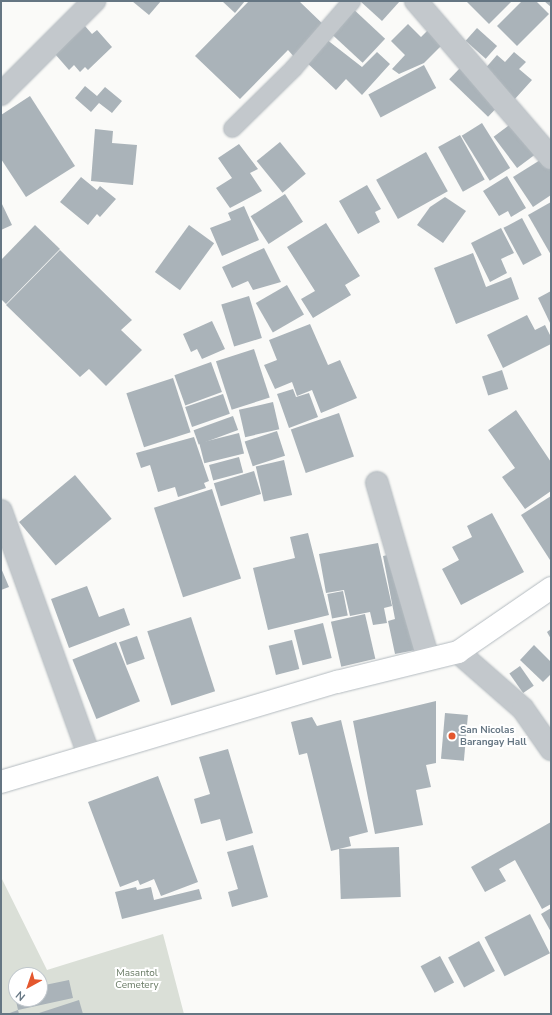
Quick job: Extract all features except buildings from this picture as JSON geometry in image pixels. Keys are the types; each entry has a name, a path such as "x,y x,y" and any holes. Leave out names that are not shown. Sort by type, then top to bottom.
{"street":[{"path":"1,94 94,1"},
{"path":"416,1 551,158"},
{"path":"378,483 428,659"},
{"path":"1,511 89,755"},
{"path":"1,782 337,682 458,652 551,588"},
{"path":"458,652 523,709 551,749"}],"lane":[{"path":"232,128 293,68 351,1"}],"green space":[{"name":"Masantol Cemetery","path":"1,877 46,967 8,967 8,1007 48,1007 48,970 163,934 184,1014 1,1014"}],"place":[{"name":"San Nicolas Barangay Hall","path":"452,736"}]}
